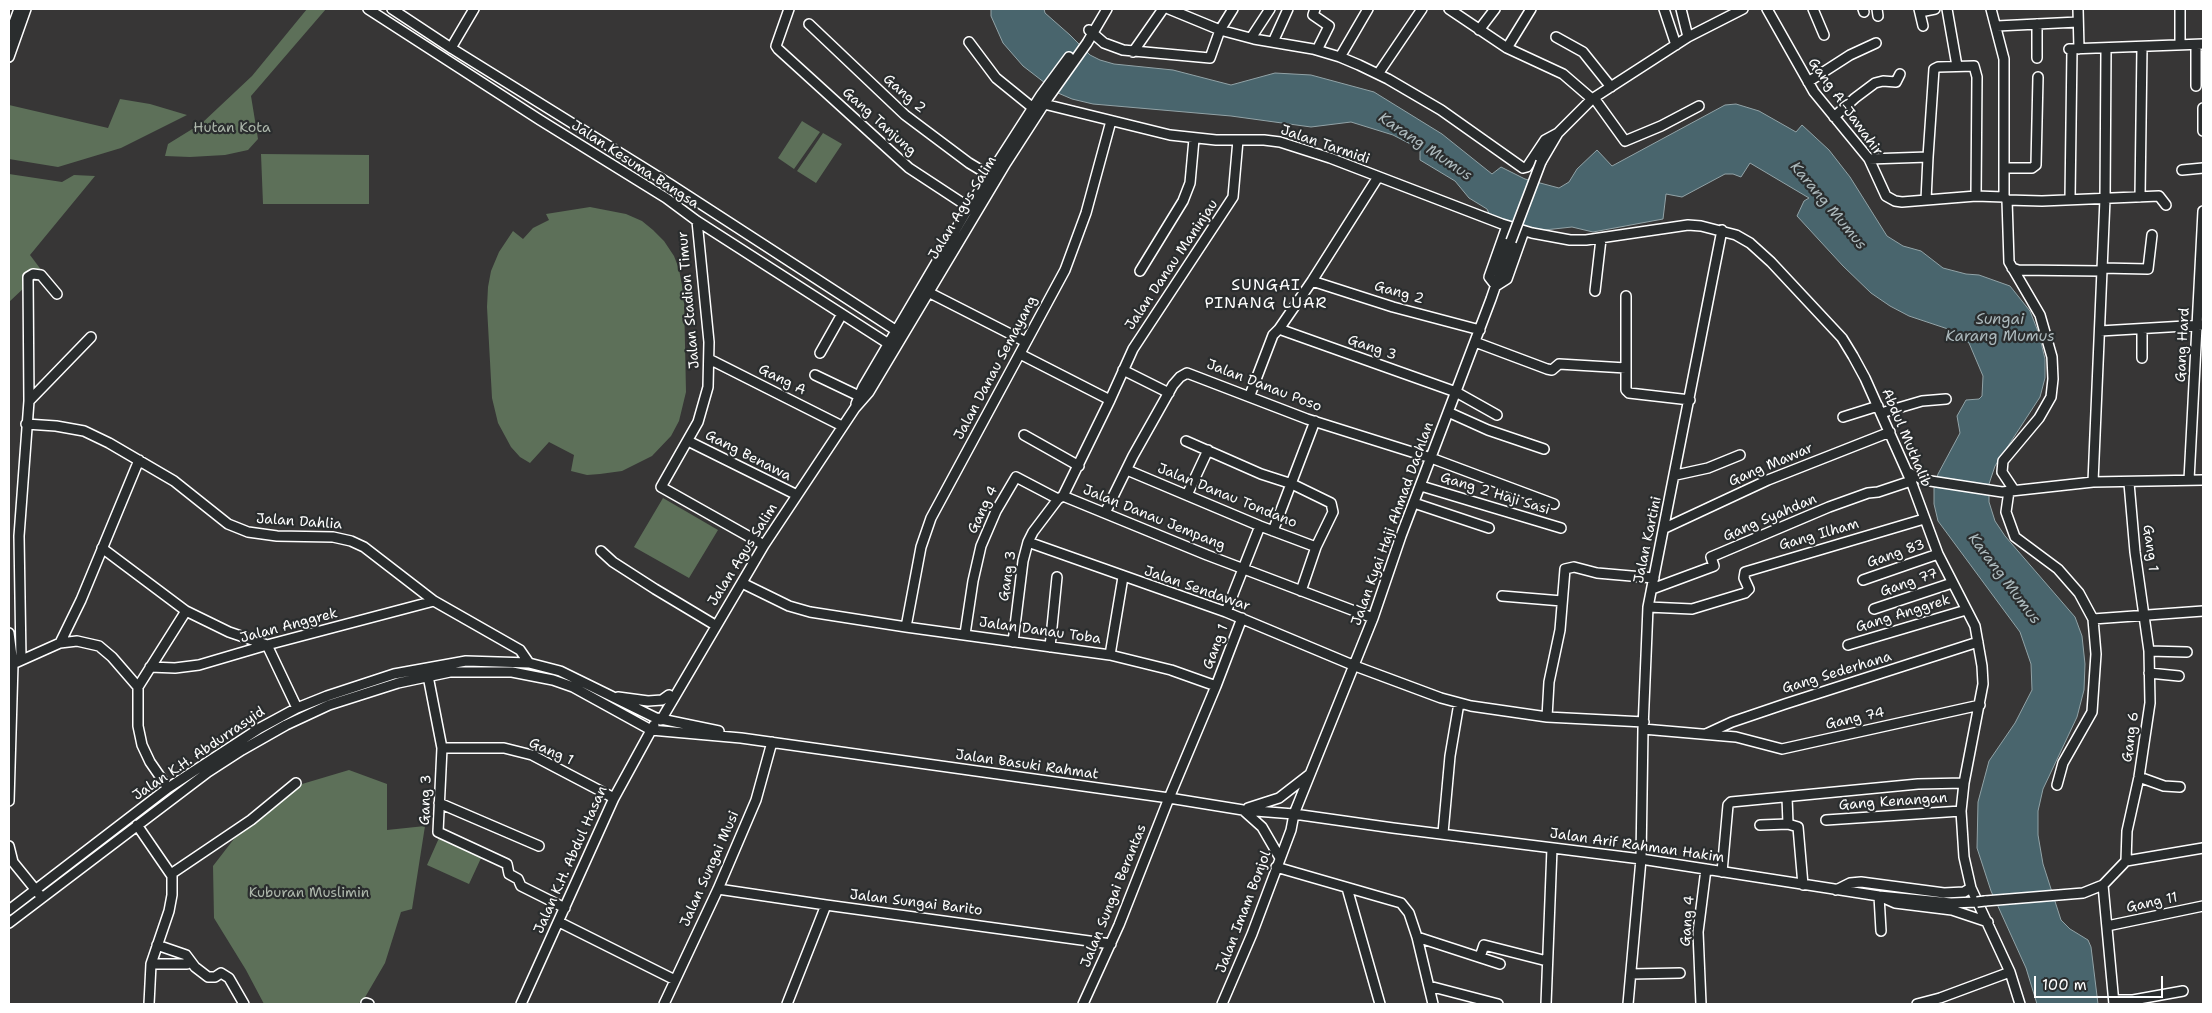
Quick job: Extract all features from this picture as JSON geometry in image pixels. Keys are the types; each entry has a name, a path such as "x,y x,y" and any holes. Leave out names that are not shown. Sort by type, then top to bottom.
{"street":[{"path":"9,36 19,9"},
{"path":"10,50 26,9"},
{"name":"Jalan Kesuma Bangsa","path":"368,9 673,203 696,221 892,346"},
{"name":"Jalan Kesuma Bangsa","path":"392,9 451,48 627,157 900,333"},
{"path":"451,48 474,9"},
{"name":"Gang Tanjung","path":"789,9 776,46 778,49 909,168 977,213"},
{"path":"1044,99 1107,9"},
{"path":"1133,52 1163,9"},
{"path":"1169,9 1220,30 1251,38 1317,50 1340,57 1378,74 1441,110 1523,168 1527,167 1545,140 1558,133 1593,99 1688,37 1742,9"},
{"path":"1088,35 1111,46 1133,52 1210,58 1220,30 1233,9"},
{"path":"1251,38 1270,9"},
{"path":"1273,42 1288,9"},
{"path":"1315,9 1313,15 1329,26 1317,50"},
{"path":"1340,57 1368,9"},
{"path":"1378,74 1422,9"},
{"path":"1450,9 1507,48 1563,74 1593,99 1625,141 1700,106"},
{"path":"1479,30 1494,9"},
{"path":"1507,48 1531,9"},
{"path":"1664,9 1676,45"},
{"path":"1681,9 1688,37"},
{"name":"Gang Al-Jawahir","path":"1767,9 1808,82 1869,159 1883,192 1890,199 1902,202 1976,196 2006,199 2105,199 2160,196 2166,205"},
{"path":"1814,9 1824,35"},
{"path":"1923,26 1920,10 1936,9"},
{"path":"1946,9 1957,66"},
{"path":"1991,9 1997,26 2005,71 2004,168 2009,262 2040,315 2052,357 2053,379 2050,397 2039,418 2003,461 2002,472 2008,491 2006,512 2015,537 2058,569 2090,609 2093,619 2096,654 2092,712 2064,763 2057,785"},
{"path":"2070,199 2073,49 2078,22 2078,9"},
{"path":"2180,9 2180,45"},
{"path":"1997,26 2078,22"},
{"name":"Gang 2","path":"809,24 905,115 969,163 989,175"},
{"path":"2037,24 2037,58"},
{"path":"1556,37 1583,52 1611,87"},
{"path":"969,42 993,75 1033,108"},
{"path":"1808,82 1850,55 1876,43"},
{"path":"2073,49 2199,45 2196,86"},
{"path":"2140,197 2142,47"},
{"path":"2093,482 2105,199 2106,49"},
{"path":"1926,200 1934,69 1938,67 1972,65 1977,71 1976,196"},
{"path":"1834,117 1875,83 1880,81 1896,82 1900,74"},
{"path":"2004,168 2032,168 2036,165 2038,77"},
{"name":"Jalan Agus Salim","path":"854,408 859,396 928,292 977,213 1033,108 1044,99"},
{"name":"Jalan Agus Salim","path":"900,333 969,207 989,175 1044,99"},
{"name":"Jalan Tarmidi","path":"1044,99 1111,121 1158,133 1194,139 1280,142 1330,158 1507,226 1528,232"},
{"path":"2203,108 2203,131"},
{"name":"Jalan Danau Semayang","path":"906,627 921,547 931,518 1064,270 1077,240 1111,121"},
{"name":"Jalan Kyai Haji Ahmad Dachlan","path":"1294,814 1374,618 1414,503 1541,162 1558,133"},
{"path":"1140,271 1183,201 1190,183 1194,139"},
{"name":"Jalan Danau Maninjau","path":"1110,400 1138,341 1233,197 1238,140"},
{"path":"618,168 627,157"},
{"path":"1869,159 1928,157"},
{"path":"2182,170 2203,168"},
{"path":"1250,396 1266,349 1273,335 1312,281 1378,177"},
{"path":"673,203 680,191"},
{"name":"Gang Hard","path":"2189,480 2200,325 2203,211"},
{"name":"Jalan Stadion Timur","path":"696,221 709,358 706,397 698,422 661,486 764,544"},
{"name":"Abdul Muthalib","path":"1528,232 1570,240 1602,239 1688,225 1722,230 1744,239 1771,262 1842,338 1865,378 1880,410 1909,477 1938,554 1975,626 1982,666 1980,705 1964,784 1961,811 1964,857 1976,897 2010,972 2020,1004"},
{"path":"1507,226 1489,277 1496,286 1507,279 1528,232"},
{"name":"Jalan Kartini","path":"1628,1004 1641,859 1643,725 1648,607 1676,475 1722,230"},
{"path":"2012,268 2018,270 2148,269 2152,235"},
{"path":"1596,291 1602,239"},
{"path":"9,801 17,662 19,536 29,401 28,277 33,274 41,275 57,294"},
{"name":"Gang 2","path":"1312,281 1393,307 1480,330"},
{"path":"928,292 1026,342"},
{"path":"1626,296 1626,388 1629,393 1690,400"},
{"path":"820,353 842,314"},
{"path":"2100,330 2200,325"},
{"name":"Gang 3","path":"1279,329 1456,392"},
{"path":"2142,329 2142,358"},
{"path":"29,401 91,337"},
{"path":"1475,342 1551,370 1559,364 1626,368"},
{"name":"Jalan Agus Salim","path":"651,730 705,648 707,639 764,544 854,408 869,392 892,346"},
{"path":"1020,354 1110,400"},
{"name":"Gang A","path":"709,358 842,426"},
{"path":"1123,370 1169,393"},
{"name":"Jalan Danau Poso","path":"1105,513 1169,393 1180,377 1187,373 1315,421 1431,458"},
{"path":"815,375 859,396"},
{"path":"1456,392 1497,415"},
{"path":"1843,417 1912,403 1946,399"},
{"name":"Jalan Danau Jempang","path":"1110,400 1079,466 1060,498 1105,513 1374,618"},
{"path":"1448,412 1488,430 1544,449"},
{"path":"1273,531 1315,421"},
{"name":"Jalan Dahlia","path":"26,424 56,426 84,431 109,442 174,481 228,524 248,532 277,536 333,537 364,546 434,601 520,650 529,663"},
{"name":"Gang Mawar","path":"1664,528 1768,480 1890,432"},
{"path":"1024,435 1079,466"},
{"path":"1186,440 1261,474 1292,484 1329,501 1333,508 1316,547 1301,591"},
{"name":"Gang Benawa","path":"688,441 797,495"},
{"path":"1186,495 1208,450"},
{"path":"1676,475 1708,468 1740,455"},
{"path":"1431,458 1554,504"},
{"path":"60,643 81,600 139,460"},
{"name":"Jalan Danau Tondano","path":"1127,470 1260,526 1316,547"},
{"name":"Gang 4","path":"965,634 973,581 981,546 996,511 1016,477 1060,498"},
{"path":"1909,477 2008,491 2093,482 2129,483 2203,480"},
{"name":"Gang Syahdan","path":"1652,589 1714,566 1711,557 1820,511 1868,493 1876,492 1909,477"},
{"name":"Gang 1","path":"2129,483 2135,552 2146,616"},
{"name":"Gang 2 Haji Sasi","path":"1421,486 1561,528"},
{"name":"Gang 3","path":"1013,642 1023,561 1028,542 1033,532 1060,498"},
{"path":"1414,503 1489,528"},
{"name":"Gang Ilham","path":"1648,607 1692,608 1745,593 1748,589 1743,576 1745,572 1924,519"},
{"path":"1226,612 1260,526"},
{"name":"Jalan Sendawar","path":"1028,542 1226,612 1355,666 1459,703"},
{"path":"102,548 186,611 229,632 267,645 297,708"},
{"path":"601,551 613,562 715,625"},
{"name":"Gang 83","path":"1863,580 1938,554"},
{"path":"1547,717 1549,682 1560,630 1564,571 1567,568 1654,578"},
{"path":"1050,647 1057,577"},
{"path":"1110,654 1124,577"},
{"name":"Jalan Danau Toba","path":"742,583 790,606 810,612 1013,642 1110,654 1171,670 1216,686"},
{"name":"Gang 77","path":"1874,609 1952,583"},
{"path":"1502,596 1562,600"},
{"name":"Jalan Anggrek","path":"150,667 175,668 199,665 434,601"},
{"name":"Gang Anggrek","path":"1848,645 1966,610"},
{"path":"168,788 150,762 142,745 138,726 138,687 186,611"},
{"path":"2093,619 2203,611"},
{"name":"Gang 6","path":"2126,861 2127,831 2139,777 2150,704 2146,616"},
{"name":"Gang 1","path":"1216,686 1242,618"},
{"path":"9,633 17,662"},
{"path":"658,719 669,695 699,645 707,639"},
{"path":"17,662 60,643 77,641 99,646 112,657 138,687"},
{"name":"Gang Sederhana","path":"1459,703 1547,717 1643,725 1704,734 1732,722 1978,642"},
{"path":"2149,651 2186,652"},
{"name":"Jalan K.H. Abdurrasyid","path":"9,910 168,788 260,728 297,708 365,682 420,668 466,661 529,663 560,671 658,719"},
{"name":"Jalan K.H. Abdurrasyid","path":"9,923 208,772 264,736 329,705 398,683 469,670 531,675 573,687 651,730"},
{"path":"2149,673 2179,676"},
{"name":"Gang 3","path":"428,676 442,748 437,829 440,834 507,864 509,874 518,879 519,884 565,908"},
{"path":"1168,798 1216,686"},
{"path":"607,695 648,701 662,700 669,695"},
{"path":"1444,833 1450,750 1459,703"},
{"name":"Gang 74","path":"1704,734 1736,737 1782,749 1980,705"},
{"name":"Jalan Basuki Rahmat","path":"658,719 705,728 741,738"},
{"path":"260,728 264,736"},
{"name":"Jalan Basuki Rahmat","path":"651,730 772,742 1241,810 1294,814"},
{"name":"Jalan K.H. Abdul Hasan","path":"521,1004 614,798 651,730"},
{"name":"Jalan Sungai Musi","path":"664,1004 718,889 756,800 772,742"},
{"name":"Gang 1","path":"442,748 504,748 532,755 614,798"},
{"path":"1241,810 1279,798 1312,772"},
{"path":"2139,777 2164,786 2180,787"},
{"path":"171,874 251,820 296,783"},
{"path":"1722,872 1729,803 1918,784 1964,784"},
{"path":"1787,797 1788,824"},
{"name":"Jalan Sungai Berantas","path":"1083,1004 1111,944 1168,798"},
{"path":"439,803 539,846"},
{"path":"1241,810 1262,827 1278,863 1347,888 1401,903 1409,913 1435,1004"},
{"name":"Gang Kenangan","path":"1826,820 1961,811"},
{"name":"Jalan Arif Rahman Hakim","path":"1294,814 1641,859 1836,890 1951,903 1976,897 2083,893 2103,885"},
{"name":"Jalan Imam Bonjol","path":"1222,1004 1278,863 1294,814"},
{"path":"1760,826 1788,824 1798,827 1803,885"},
{"path":"137,825 171,874 170,903 152,964 149,1000"},
{"path":"9,846 13,862 42,897"},
{"path":"1546,1004 1552,848"},
{"path":"2183,992 2114,1002 2103,885 2126,861 2203,848"},
{"name":"Gang 4","path":"1700,1004 1698,932 1706,869"},
{"path":"1836,890 1850,882 1861,882 1944,893 1964,892 1976,897"},
{"path":"1347,888 1380,1004"},
{"name":"Jalan Sungai Barito","path":"718,889 1111,944"},
{"path":"1881,931 1884,896 1895,903 1952,910 1988,922"},
{"path":"787,1004 826,905"},
{"name":"Gang 11","path":"2107,926 2203,906"},
{"path":"559,922 675,980"},
{"path":"1417,937 1500,964"},
{"path":"1480,957 1484,945 1547,961"},
{"path":"157,946 186,955 195,967 208,977 216,977 221,973 229,978 244,1004"},
{"path":"152,964 187,964"},
{"path":"1917,1004 1950,1000 2010,972"},
{"path":"1631,974 1680,973"},
{"path":"1429,986 1498,1004"}],"green space":[{"name":"Hutan Kota","path":"307,9 326,9 251,96 258,139 248,150 225,155 165,156 168,144 202,123 252,76"},
{"name":"Hutan Kota","path":"120,99 150,104 187,115 121,148 58,167 9,159 9,105 108,128"},
{"path":"802,121 820,132 794,169 778,158"},
{"path":"823,133 842,144 816,183 797,171"},
{"path":"261,154 369,155 369,204 263,204"},
{"path":"9,174 62,182 74,175 95,176 30,255 42,271 9,302"},
{"path":"590,207 626,214 642,221 664,241 674,256 679,269 684,297 686,392 679,421 671,436 652,456 622,471 587,475 571,471 574,455 549,442 530,463 520,457 511,447 498,423 492,398 487,307 491,271 499,252 513,231 523,239 533,228 549,220 546,214"},
{"path":"663,498 718,530 689,578 634,547"},
{"name":"Kuburan Muslimin","path":"349,770 387,784 387,830 425,826 412,909 401,912 385,963 364,999 358,1004 264,1004 246,970 214,918 213,866 247,822 292,787"},
{"path":"439,838 482,856 469,884 427,865"}],"water":[{"name":"Sungai Karang Mumus","path":"991,9 1044,9 1045,13 1090,55 1114,64 1173,70 1231,85 1275,73 1311,75 1374,92 1442,134 1492,174 1501,167 1525,179 1559,188 1569,182 1577,169 1597,150 1612,166 1725,105 1736,104 1759,111 1796,132 1802,125 1829,150 1850,177 1887,236 1903,246 1921,251 1943,268 1979,275 2010,286 2030,311 2039,334 2045,359 2045,378 2040,397 1995,466 1989,484 1989,502 1995,521 2005,536 2075,617 2082,636 2085,664 2084,690 2077,717 2043,789 2038,811 2038,835 2043,864 2061,920 2070,929 2088,940 2091,947 2098,1004 2037,1004 2026,968 1991,891 1977,848 1978,802 1989,761 2015,723 2032,690 2031,664 2020,632 1938,521 1934,504 1934,488 1938,474 1960,433 1957,416 1966,400 1979,399 1982,396 1983,376 1969,343 1948,329 1909,316 1890,306 1871,293 1843,266 1797,216 1804,201 1809,198 1750,163 1741,177 1725,174 1682,197 1666,194 1663,219 1593,232 1572,227 1535,231 1491,218 1487,209 1469,198 1455,181 1420,160 1420,149 1393,135 1351,122 1311,127 1231,116 1093,104 1072,99 1058,93 1023,66 1003,43 991,16"}],"district":[{"name":"SUNGAI PINANG LUAR","path":"1266,295"}],"water label":[{"name":"Karang Mumus","path":"1425,147"},
{"name":"Karang Mumus","path":"1828,206"},
{"name":"Karang Mumus","path":"2004,579"}]}
